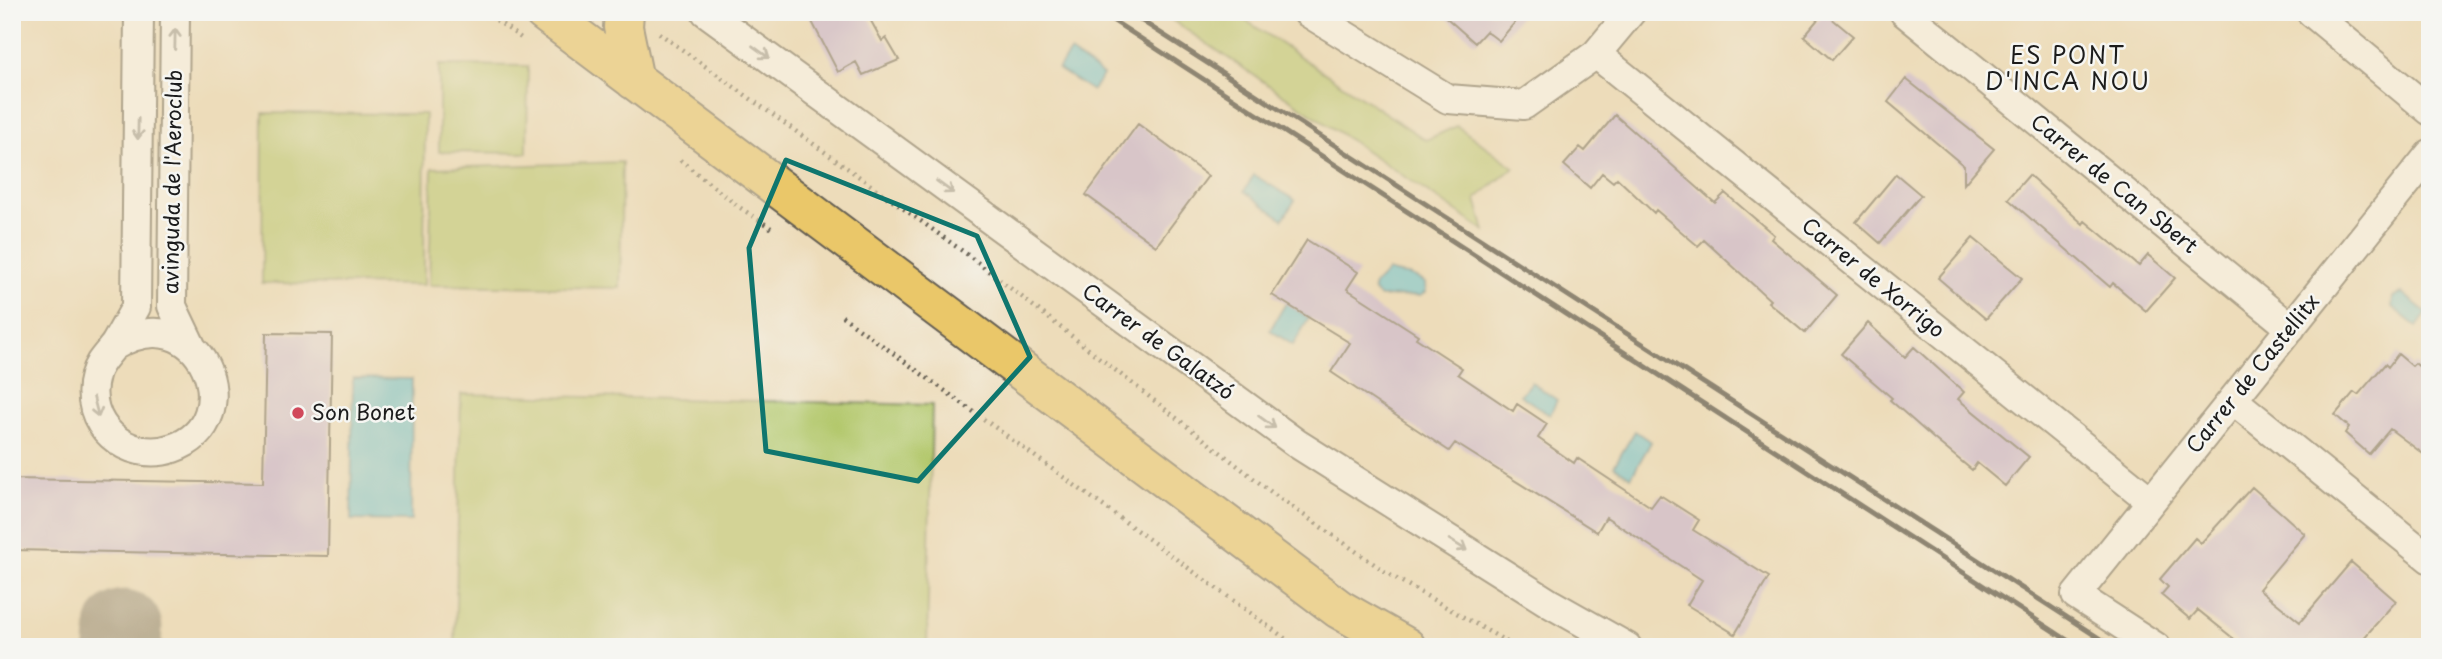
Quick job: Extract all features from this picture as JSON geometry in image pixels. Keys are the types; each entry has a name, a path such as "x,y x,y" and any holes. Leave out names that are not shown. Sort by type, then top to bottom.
{"main road":[{"path":"624,12 623,27 634,80"},
{"path":"566,16 634,80 1339,609 1406,647"}],"street":[{"name":"avinguda de l'Aeroclub","path":"139,12 136,307 114,346 102,359 95,374 92,391 94,408 111,437 126,447 142,452 159,452 190,439 202,426 211,402 210,377 203,361 192,348 172,306 175,12"},
{"name":"Carrer de Galatzó","path":"706,12 1296,443 1551,604 1627,647"},
{"path":"1307,12 1448,99 1524,105 1596,54 1619,16"},
{"name":"Carrer de Can Sbert","path":"1904,12 2291,328"},
{"path":"2311,12 2430,111"},
{"name":"Carrer de Xorrigo","path":"1596,54 2151,501"},
{"name":"Carrer de Castellitx","path":"2156,647 2076,595 2430,154"},
{"path":"114,346 128,337 145,332 178,338 192,348"},
{"path":"2233,400 2430,559"}],"path":[{"path":"657,31 968,255 1275,495 1390,575 1516,647"},
{"path":"842,316 1297,647"}],"highlighted area":[{"path":"786,160 977,236 1030,357 918,481 766,451 749,248"}],"green space":[{"path":"1160,12 1233,12 1426,140 1457,126 1514,167 1476,199 1485,231"},
{"path":"439,65 528,66 527,153 439,152"},
{"path":"263,113 425,114 424,285 262,283"},
{"path":"622,162 620,288 429,285 432,168"},
{"path":"461,394 932,405 927,647 455,647"}],"water":[{"path":"1070,52 1103,75 1092,91 1058,69"},
{"path":"1254,175 1295,200 1283,219 1244,191"},
{"path":"1388,271 1419,279 1425,283 1426,292 1420,296 1380,297 1374,292 1373,286"},
{"path":"2402,293 2427,313 2417,327 2392,307 2393,297"},
{"path":"1286,303 1309,318 1293,345 1270,330"},
{"path":"353,378 412,379 411,521 351,520"},
{"path":"1531,382 1557,400 1550,415 1520,395"},
{"path":"1635,431 1651,442 1631,477 1614,466"}],"building":[{"path":"807,12 866,12 882,41 886,38 899,60 863,75 856,62 838,72"},
{"path":"1440,12 1524,12 1499,41 1486,31 1475,43"},
{"path":"1824,12 1853,36 1832,60 1804,36"},
{"path":"1906,79 1994,149 1964,184 1964,166 1888,102"},
{"path":"1615,115 1715,203 1725,193 1774,235 1771,239 1837,295 1805,333 1768,302 1770,300 1704,240 1698,246 1656,210 1654,213 1617,178 1613,182 1602,173 1590,188 1564,165 1580,147 1585,151"},
{"path":"1138,124 1208,176 1156,246 1086,195"},
{"path":"1896,174 1921,195 1880,243 1856,222"},
{"path":"2029,175 2083,224 2085,221 2139,266 2148,255 2175,278 2146,311 2113,283 2110,287 2008,199"},
{"path":"1973,238 2022,278 1986,319 1938,278"},
{"path":"1307,240 1358,272 1347,289 1418,335 1416,338 1462,368 1458,374 1513,411 1517,404 1547,424 1538,438 1574,463 1577,458 1651,507 1660,495 1699,520 1693,530 1769,577 1735,634 1687,605 1702,580 1606,517 1597,532 1455,443 1449,451 1331,372 1350,343 1272,295"},
{"path":"1868,323 1905,357 1914,347 1964,392 1958,399 2029,457 2005,486 1977,463 1972,470 1841,354"},
{"name":"Son Bonet","path":"266,333 332,334 328,556 12,550 12,479 263,483"},
{"path":"2398,354 2412,366 2415,363 2430,376 2430,459 2390,429 2369,454 2345,433 2349,427 2335,415 2354,392 2358,395 2385,364 2388,367"},
{"path":"2252,487 2305,534 2259,589 2300,622 2351,562 2396,601 2356,647 2244,647 2198,610 2190,619 2161,595 2168,587 2160,579 2195,538 2201,543"}],"taxiway":[{"path":"123,647 124,628"}],"railway":[{"path":"1100,12 2078,647"},
{"path":"1128,12 2113,647"}],"place":[{"name":"Son Bonet","path":"298,413"}],"district":[{"name":"ES PONT D'INCA NOU","path":"2068,69"}]}
